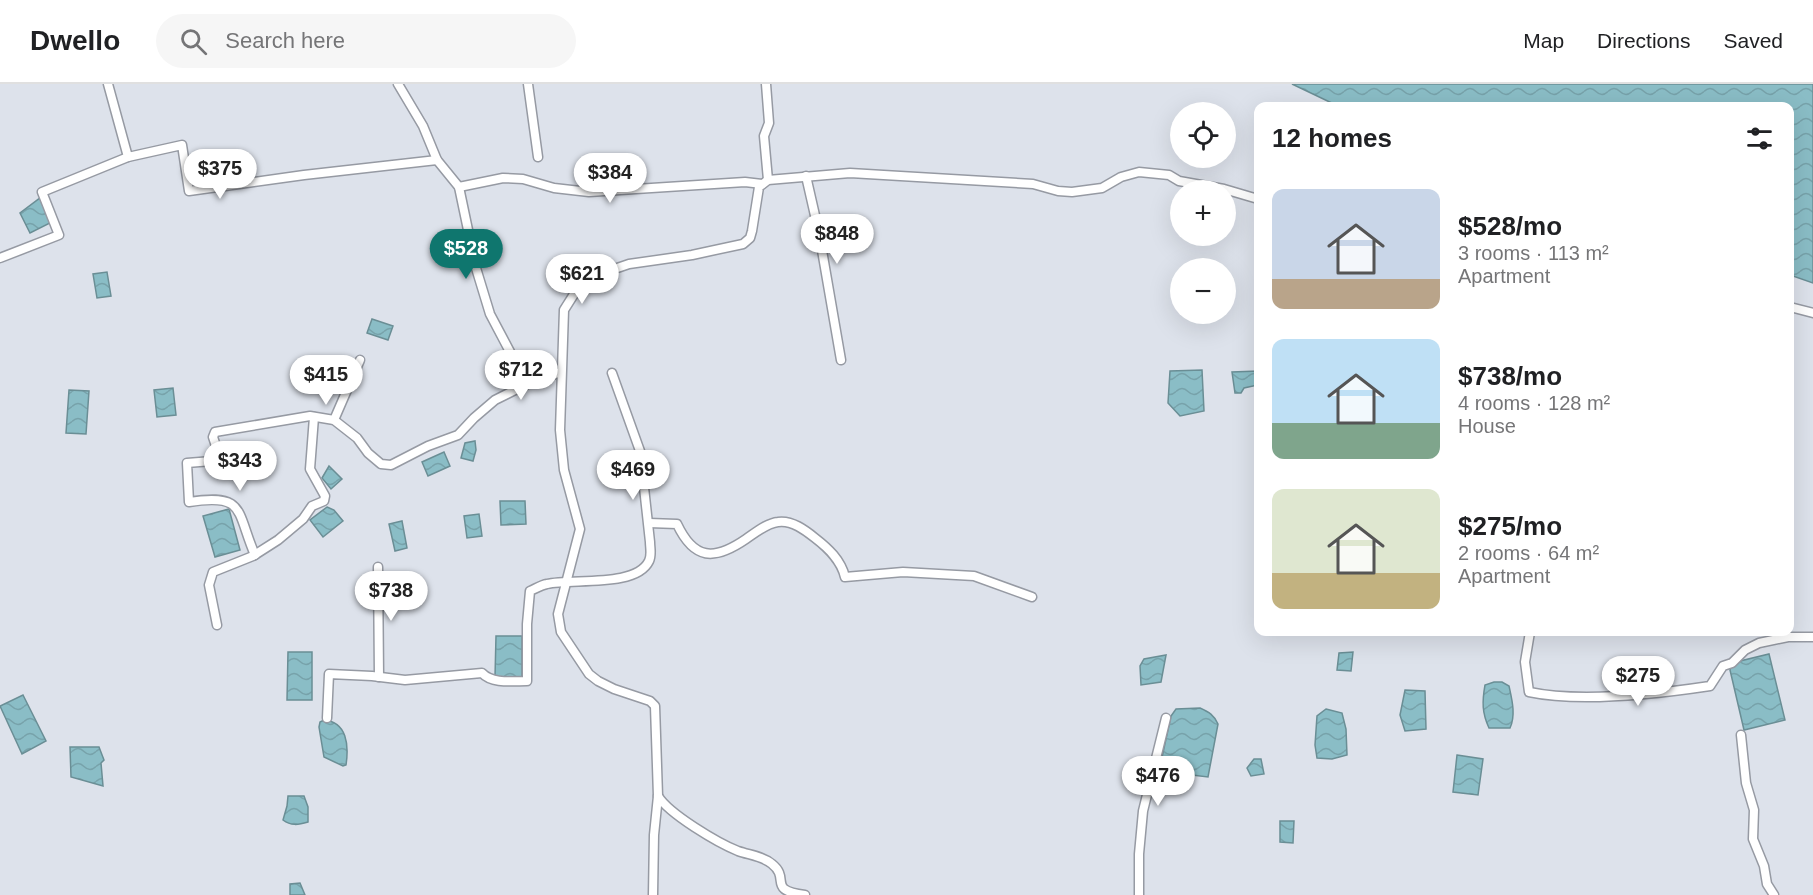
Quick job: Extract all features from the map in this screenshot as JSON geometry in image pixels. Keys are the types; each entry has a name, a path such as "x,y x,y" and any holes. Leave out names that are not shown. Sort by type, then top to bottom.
{"street":[{"path":"108,84 128,157"},
{"path":"398,84 423,126 437,160 459,187 476,268 490,314 527,384"},
{"path":"528,84 538,157"},
{"path":"765,182 764,136 769,123 766,84"},
{"path":"0,258 59,235 42,192 128,157 182,145 189,191 304,174 437,160"},
{"path":"459,187 503,178 523,179 554,188 589,192 765,182 850,173 1033,184 1058,191 1072,192 1102,188 1121,177 1139,172 1169,175 1179,181 1224,189 1254,198"},
{"path":"806,176 819,233 841,360"},
{"path":"653,895 654,835 658,796 654,706 650,701 605,686 589,674 561,632 558,614 580,529 564,471 560,430 564,310 576,291 591,277 629,264 692,255 743,244 750,238 759,187 765,182"},
{"path":"1794,308 1813,313"},
{"path":"334,420 360,360"},
{"path":"255,555 241,517 228,500 215,498 189,502 187,463 212,461 217,456 213,436 215,432 314,417 334,420 357,438 368,453 381,464 391,465 428,446 458,435 495,400 527,384 561,372"},
{"path":"327,718 329,674 379,676 405,680 482,673 486,678 497,680 527,681 527,624 530,591 547,584 613,580 635,573 648,564 651,557 649,523 640,451 612,373"},
{"path":"217,625 209,585 213,572 255,555 293,528 312,506 324,501 325,496 310,469 314,417"},
{"path":"649,523 677,524 685,540 698,552 712,554 738,544 777,522 793,523 825,545 842,564 845,577 903,572 974,576 1032,597"},
{"path":"378,567 379,676"},
{"path":"1529,636 1525,662 1529,692 1551,696 1666,693 1710,686 1723,666 1732,663 1745,650 1767,641 1788,637 1813,637"},
{"path":"1139,895 1139,854 1143,811 1166,718"},
{"path":"1741,735 1746,783 1754,810 1753,839 1764,866 1767,884 1774,895"},
{"path":"658,796 664,805 699,829 737,851 763,859 773,865 786,892 805,895"}],"water":[{"path":"1292,84 1813,84 1813,283 1794,276 1794,102 1330,102"},
{"path":"40,198 52,222 30,233 20,213"},
{"path":"107,272 111,296 97,298 93,274"},
{"path":"372,319 393,326 388,340 367,333"},
{"path":"1202,370 1204,411 1180,416 1168,403 1170,371"},
{"path":"1254,371 1254,386 1244,388 1241,393 1235,393 1232,372"},
{"path":"173,388 176,415 157,417 154,390"},
{"path":"69,390 89,391 86,434 66,433"},
{"path":"475,441 476,450 473,461 461,458 465,443"},
{"path":"444,452 450,466 428,476 422,462"},
{"path":"329,466 342,479 331,489 322,478"},
{"path":"500,501 525,501 526,524 501,525"},
{"path":"327,507 334,510 343,521 323,537 310,520"},
{"path":"229,509 240,550 215,557 203,516"},
{"path":"479,514 482,536 467,538 464,516"},
{"path":"402,521 407,548 395,551 389,524"},
{"path":"496,636 522,636 522,677 495,677"},
{"path":"288,652 312,652 312,700 287,700"},
{"path":"1353,652 1351,671 1337,670 1339,653"},
{"path":"1769,654 1785,720 1744,730 1730,670 1732,663"},
{"path":"1166,655 1161,682 1141,685 1140,666 1144,659"},
{"path":"1502,682 1509,686 1513,713 1510,728 1489,728 1487,723 1483,707 1485,685"},
{"path":"1405,690 1425,691 1426,729 1405,731 1400,715"},
{"path":"23,695 46,741 22,754 0,706"},
{"path":"1200,708 1211,714 1218,724 1208,777 1159,771 1171,716 1176,709"},
{"path":"1326,709 1342,713 1346,729 1347,755 1332,759 1317,758 1315,745 1317,716"},
{"path":"324,720 338,725 345,736 346,765 343,766 324,757 319,727 320,722"},
{"path":"70,747 99,747 104,760 101,763 103,786 71,777"},
{"path":"1457,755 1483,759 1478,795 1453,792"},
{"path":"1254,759 1261,759 1264,774 1251,776 1247,768"},
{"path":"288,796 304,796 308,807 308,822 295,824 283,820"},
{"path":"1280,821 1294,821 1293,843 1280,842"},
{"path":"300,883 305,895 290,895 290,884"}]}
